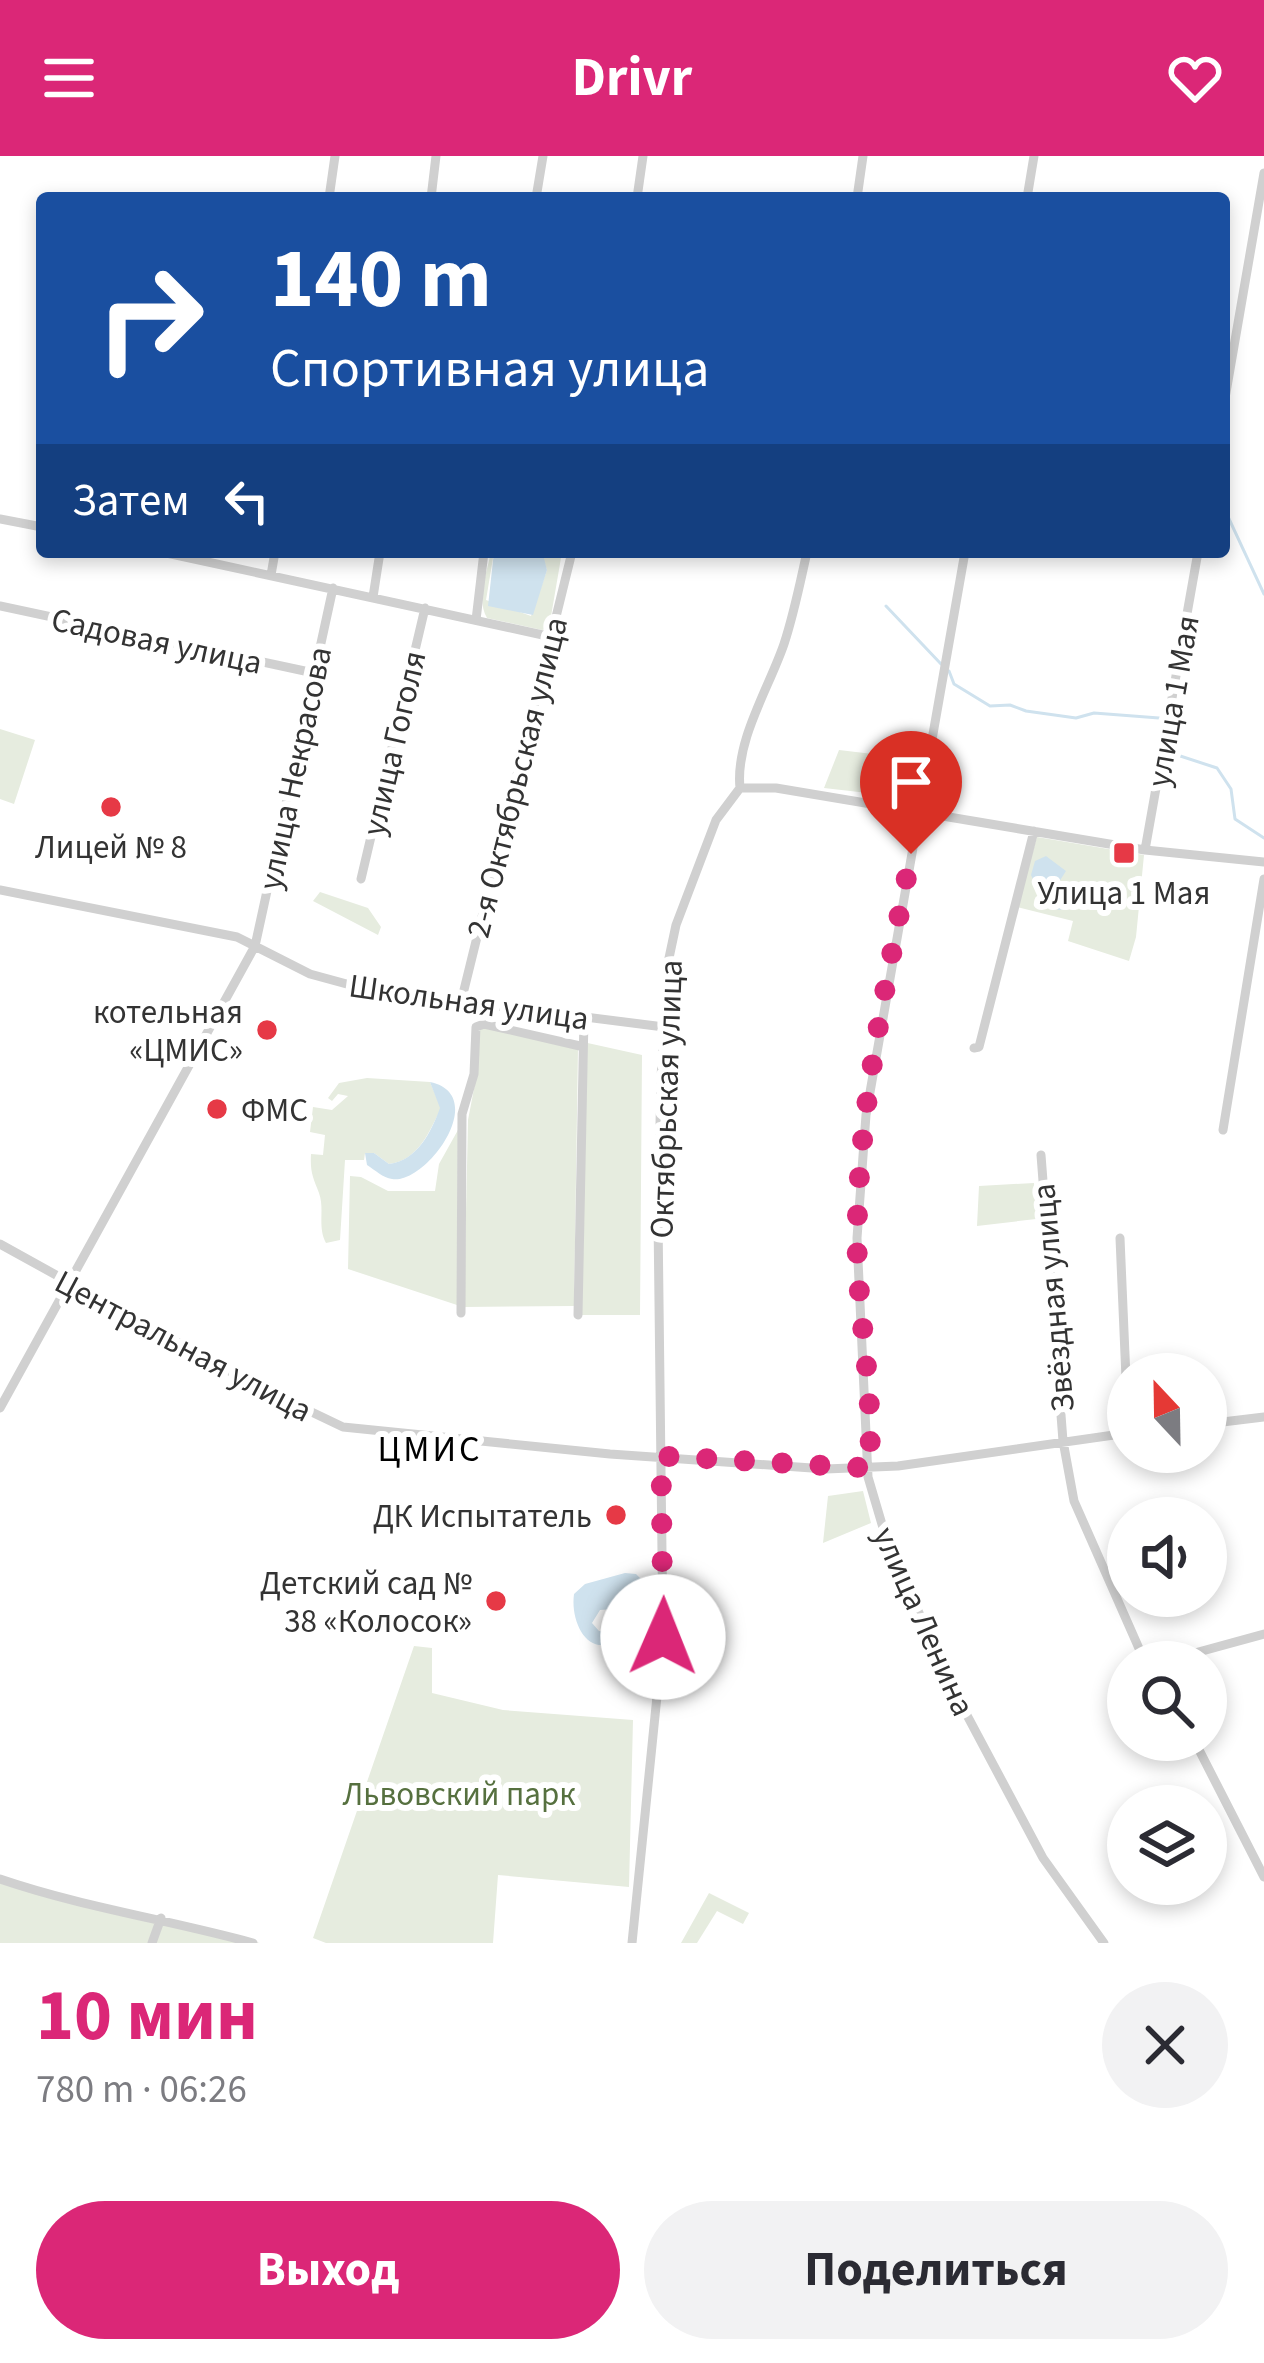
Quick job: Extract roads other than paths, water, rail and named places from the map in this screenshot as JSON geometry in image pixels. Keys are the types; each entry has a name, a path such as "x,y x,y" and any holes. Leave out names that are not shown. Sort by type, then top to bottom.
{"street":[{"path":"330,192 335,156"},
{"path":"432,192 436,156"},
{"path":"537,192 543,156"},
{"path":"638,192 643,156"},
{"path":"858,192 863,156"},
{"path":"1028,192 1034,156"},
{"path":"1230,369 1264,173"},
{"path":"0,520 36,526"},
{"path":"190,558 552,638"},
{"path":"271,575 274,558"},
{"path":"373,597 379,558"},
{"path":"476,620 483,558"},
{"name":"2-я Октябрьская улица","path":"461,1002 571,558"},
{"name":"Октябрьская улица","path":"632,1943 663,1637 659,1175 664,1027 676,925 716,820 740,788 738,774 746,745 784,642 805,558"},
{"name":"улица Ленина","path":"964,558 873,1056 860,1177 858,1279 869,1468 874,1507 889,1548 961,1704 1043,1858 1104,1943"},
{"name":"улица 1 Мая","path":"1145,850 1197,558"},
{"name":"улица Некрасова","path":"0,1408 255,946 333,588"},
{"name":"Садовая улица","path":"0,606 314,674"},
{"name":"улица Гоголя","path":"361,879 425,608"},
{"path":"740,788 776,788 1145,850 1264,862"},
{"path":"974,1048 979,1047 1034,831"},
{"path":"1223,1130 1264,879"},
{"name":"Школьная улица","path":"0,890 221,934 348,986 664,1027"},
{"path":"578,1315 584,1017"},
{"path":"461,1313 462,1114 473,1074 476,1027 484,1024 580,1046"},
{"name":"Звёздная улица","path":"1041,1155 1063,1441 1077,1511 1135,1641"},
{"path":"1120,1238 1125,1353"},
{"name":"Центральная улица","path":"0,1244 332,1424 661,1456 869,1468 1107,1433"},
{"path":"1227,1421 1264,1417"},
{"path":"1227,1644 1264,1634"},
{"path":"1205,1761 1264,1877"},
{"path":"0,1879 253,1943"},
{"path":"152,1943 161,1918"}],"water":[{"path":"493,558 544,558 547,570 533,615 488,606"},
{"path":"1046,856 1066,871 1059,882 1073,886 1081,899 1076,905 1059,910 1043,903 1031,875 1035,861"},
{"path":"430,1082 447,1090 455,1103 447,1138 421,1168 406,1177 385,1177 367,1165 365,1153 374,1153 389,1164 416,1151 440,1108"},
{"path":"636,1574 645,1583 641,1599 627,1608 600,1610 592,1623 599,1631 620,1629 621,1638 610,1644 591,1642 575,1616 574,1594 585,1584"}],"waterway":[{"path":"1230,521 1264,594"},
{"path":"886,606 941,664"},
{"path":"949,671 954,684 990,706 1010,705 1076,718 1094,713 1159,718"},
{"path":"1173,721 1168,752 1217,768 1231,789 1235,819 1264,838"}],"place":[{"name":"Лицей № 8","path":"111,807"},
{"name":"Улица 1 Мая","path":"1124,853"},
{"name":"котельная «ЦМИС»","path":"267,1030"},
{"name":"ФМС","path":"217,1109"},
{"name":"ДК Испытатель","path":"616,1515"},
{"name":"Детский сад № 38 «Колосок»","path":"496,1601"}],"district":[{"name":"ЦМИС","path":"430,1448"}],"park label":[{"name":"Львовский парк","path":"459,1793"}]}
